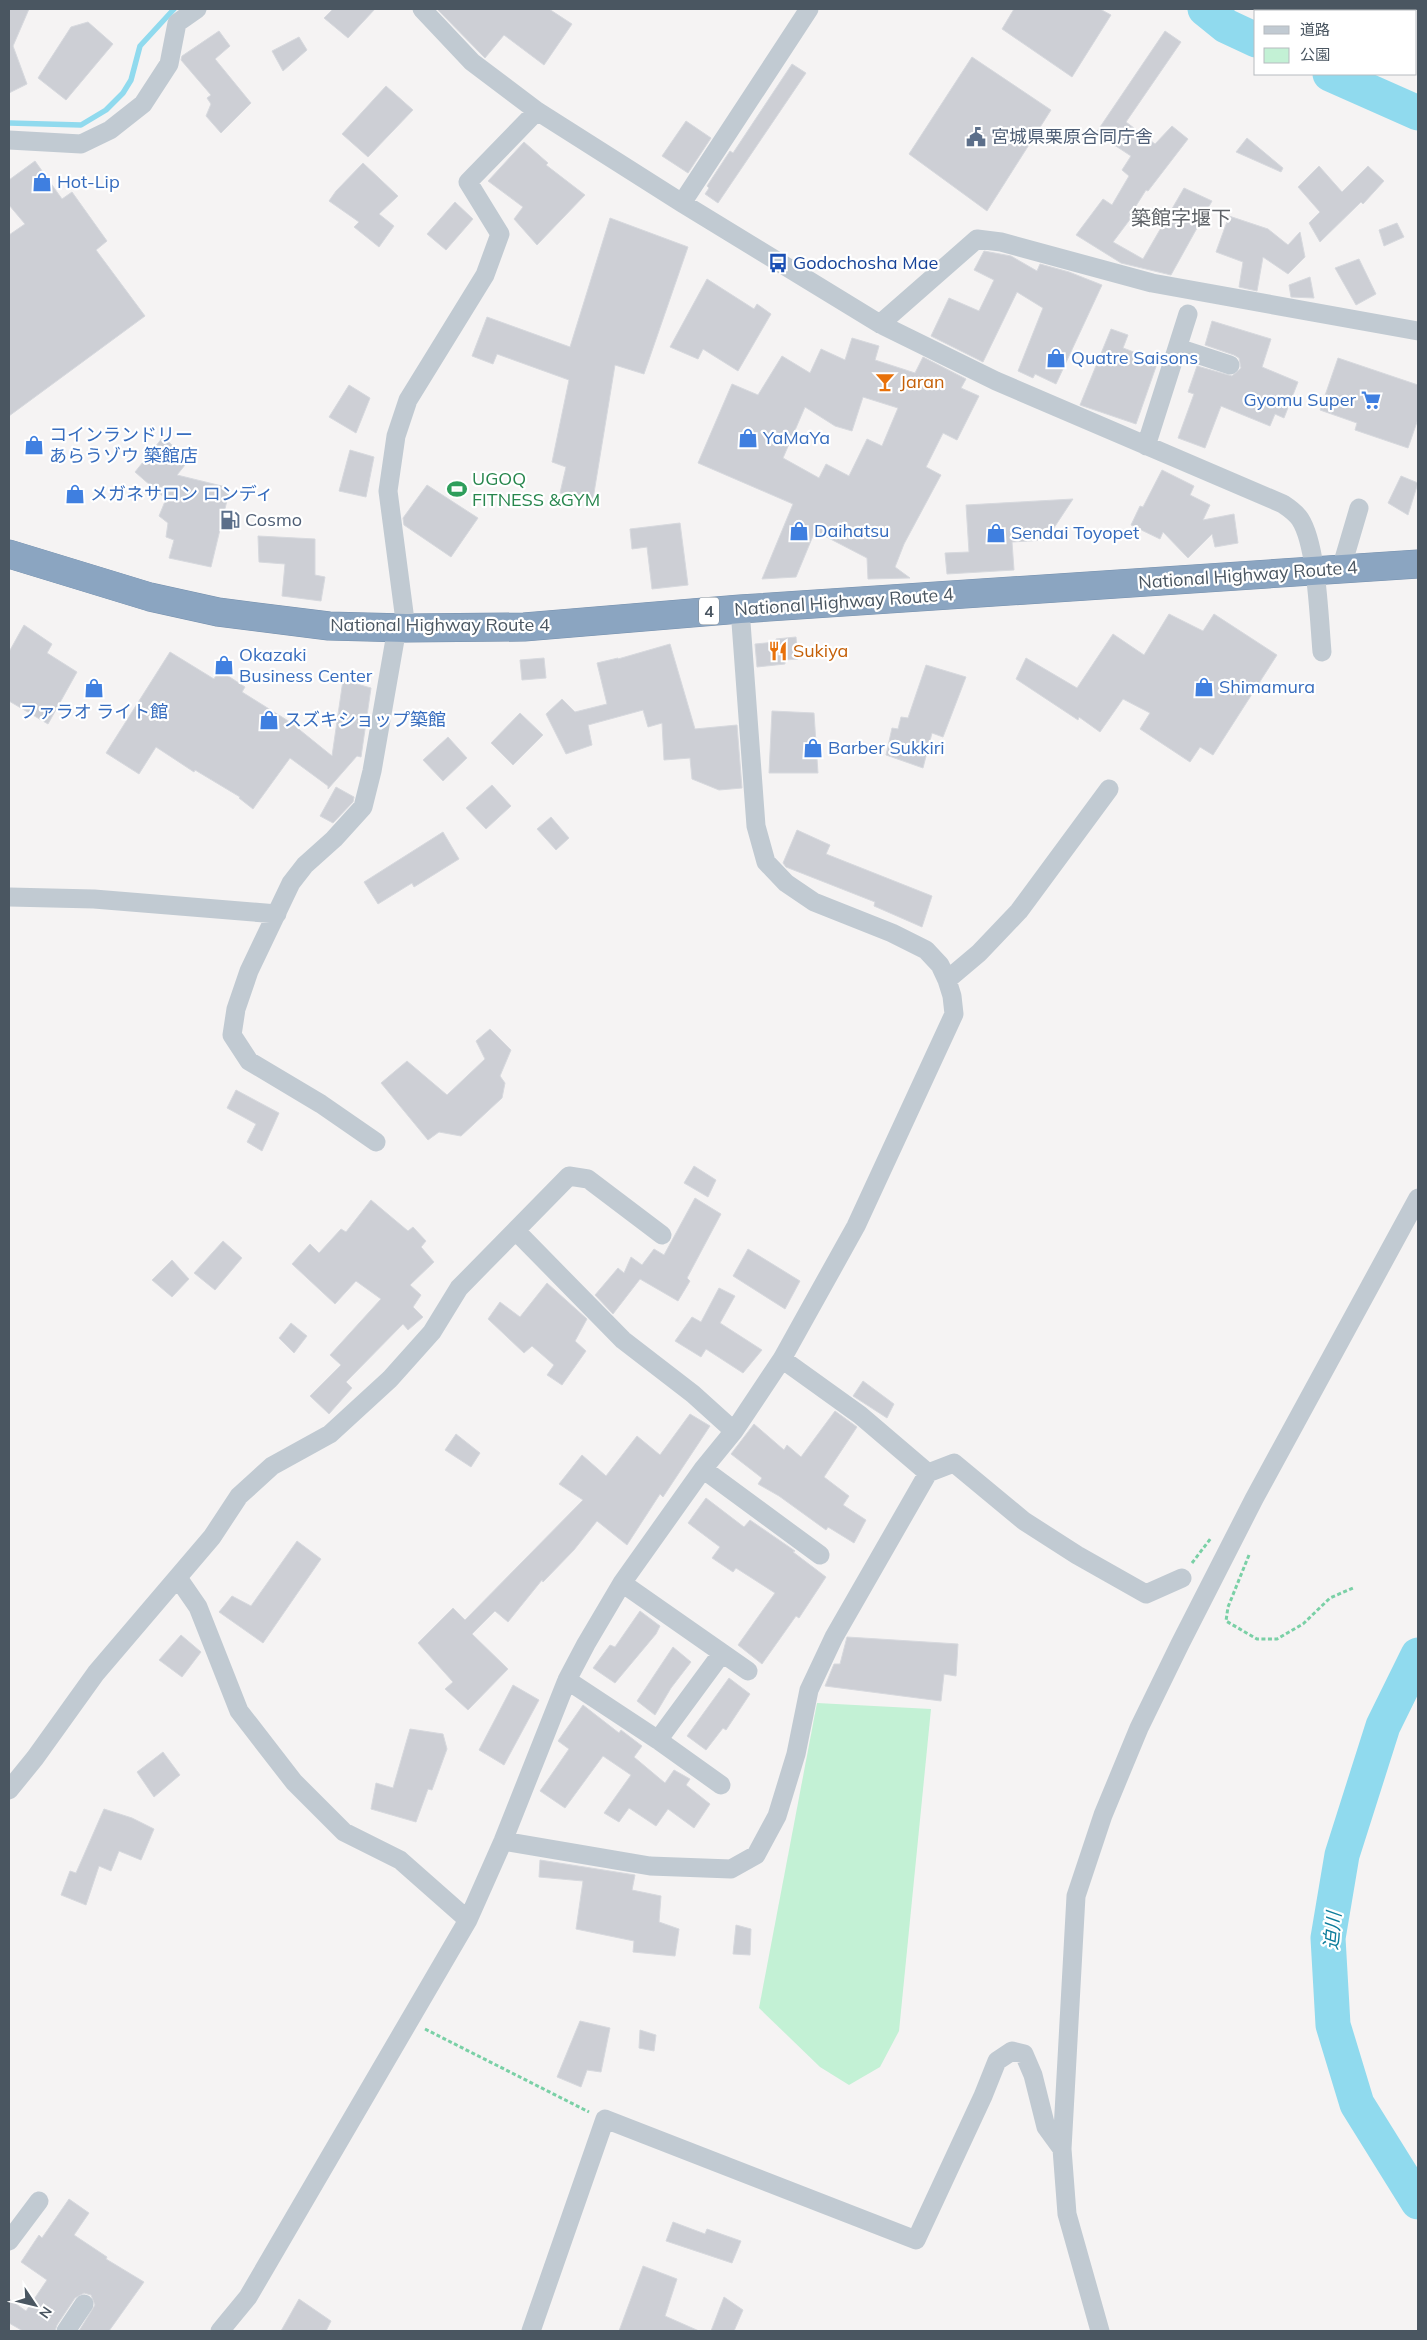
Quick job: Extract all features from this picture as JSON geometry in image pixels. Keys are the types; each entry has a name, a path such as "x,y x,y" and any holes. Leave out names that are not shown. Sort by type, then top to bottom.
{"highway":[{"name":"National Highway Route 4","path":"9,554 26,561 150,597 218,612 330,626 402,628 524,627 740,609 1418,564"}],"street":[{"path":"9,140 81,144 110,130 143,104 169,64 177,23 197,9"},
{"path":"422,9 472,62 537,110 682,203 880,324 996,381 1283,504 1292,510 1300,519 1305,531 1314,570 1322,652"},
{"path":"682,203 809,9"},
{"path":"376,1142 321,1104 249,1060 232,1035 236,1009 249,972 291,883 305,865 334,839 363,807 402,628 388,491 396,436 408,400 485,275 500,234 468,182 537,110"},
{"path":"880,324 978,240 1001,242 1152,283 1418,331"},
{"path":"1146,446 1188,314"},
{"path":"1178,348 1230,364"},
{"path":"1341,569 1359,508"},
{"path":"220,2331 248,2296 468,1920 503,1841 567,1680 622,1583 703,1469 734,1431 782,1359 856,1226 946,1036 954,1014 952,996 947,980 940,965 926,950 892,933 814,902 786,883 766,862 756,826 740,609"},
{"path":"947,980 979,953 1019,911 1110,789"},
{"path":"9,897 94,898 277,914"},
{"path":"9,1790 35,1758 96,1673 212,1537 239,1496 272,1466 330,1434 362,1406 432,1332 459,1288 569,1176 588,1179 662,1235"},
{"path":"1100,2331 1067,2214 1062,2148 1076,1896 1103,1815 1139,1728 1180,1644 1254,1499 1418,1198"},
{"path":"516,1231 623,1340 692,1394 734,1431"},
{"path":"782,1359 860,1415 928,1473"},
{"path":"503,1841 650,1866 731,1869 756,1855 777,1816 796,1754 809,1690 834,1637 928,1473 954,1463 1024,1520 1078,1555 1146,1594 1182,1578"},
{"path":"703,1469 820,1555"},
{"path":"178,1578 198,1607 240,1711 294,1782 344,1832 400,1860 468,1920"},
{"path":"622,1583 748,1671"},
{"path":"658,1740 722,1653"},
{"path":"567,1680 658,1740 721,1785"},
{"path":"531,2331 605,2120 916,2240 984,2096 998,2061 1012,2051 1024,2054 1032,2075 1046,2127 1062,2148"},
{"path":"9,2241 39,2201"},
{"path":"66,2331 84,2304"}],"path":[{"path":"1251,1548 1228,1607 1226,1621 1257,1639 1277,1639 1303,1624 1330,1598 1353,1588"},
{"path":"409,2021 605,2120"}],"green space":[{"path":"817,1703 931,1709 899,2031 880,2067 849,2085 820,2067 759,2008"}],"building":[{"path":"9,9 29,9 13,46 27,84 9,93"},
{"path":"333,9 375,9 348,38 324,18"},
{"path":"437,9 549,9 572,24 544,65 504,35 485,58"},
{"path":"1014,9 1100,9 1111,15 1072,77 1002,29"},
{"path":"88,22 113,44 66,100 38,78 71,27"},
{"path":"219,31 230,46 215,59 251,103 221,133 206,116 211,104 207,98 211,95 181,60 182,56"},
{"path":"1165,31 1181,42 1126,122 1155,144 1172,126 1188,139 1148,191 1146,190 1129,217 1131,218 1113,242 1143,259 1184,188 1212,201 1171,275 1121,263 1076,235 1103,199 1112,205 1129,176 1122,170 1131,156 1096,133"},
{"path":"299,37 307,50 283,71 272,51"},
{"path":"972,57 1051,110 987,211 909,154"},
{"path":"792,64 806,73 718,203 705,194 709,188 707,186 730,151 733,153"},
{"path":"386,86 413,110 368,157 342,134"},
{"path":"686,121 711,138 688,173 662,156"},
{"path":"1247,138 1283,168 1281,172 1236,152"},
{"path":"524,142 548,163 546,165 585,195 537,245 514,219 523,207 488,181"},
{"path":"35,161 62,199 72,192 107,241 96,250 145,316 9,416 9,235 25,224 9,205 9,180"},
{"path":"363,163 398,196 379,214 394,226 379,247 354,227 359,222 329,201"},
{"path":"1319,166 1342,192 1368,166 1384,181 1363,204 1361,202 1320,242 1309,223 1320,212 1298,187"},
{"path":"455,202 473,219 446,250 427,234"},
{"path":"1229,216 1268,229 1288,245 1300,232 1305,257 1288,274 1263,257 1257,291 1239,287 1243,262 1216,252"},
{"path":"610,218 688,247 644,374 615,365 593,499 560,493 566,467 552,462 569,380 497,354 493,364 472,356 487,317 570,347"},
{"path":"1397,223 1404,237 1384,246 1379,230"},
{"path":"984,251 1011,256 1037,271 1040,264 1069,272 1102,285 1056,384 1035,374 1033,378 1018,371 1043,308 1017,292 983,362 931,336 949,298 979,311 994,280 974,270"},
{"path":"1359,259 1376,294 1356,305 1335,268"},
{"path":"1310,277 1314,298 1291,297 1289,285"},
{"path":"707,279 754,309 757,304 771,314 738,371 703,349 698,359 670,347"},
{"path":"1212,321 1271,339 1262,367 1298,382 1284,418 1275,414 1270,426 1221,406 1205,448 1178,438 1194,394 1188,392 1197,366 1232,376 1241,368 1239,358 1205,345"},
{"path":"1111,329 1128,335 1123,348 1158,361 1136,424 1080,405"},
{"path":"852,338 879,346 875,360 915,373 923,357 966,379 961,388 979,396 957,440 943,433 926,467 941,475 904,544 895,567 910,578 868,579 867,558 815,531 796,577 762,579 793,504 698,463 732,384 758,395 782,356 810,373 821,349 845,360","holes":["863,397 898,408 882,446 867,439 849,476 826,464 819,478 783,458 805,407 835,426 852,431"]},
{"path":"1338,358 1418,385 1418,419 1408,448 1355,430 1357,423 1320,410"},
{"path":"349,385 370,398 356,433 329,417"},
{"path":"163,437 189,460 177,475 230,488 211,567 169,558 174,540 166,537 168,523 159,516 166,499 135,472"},
{"path":"350,450 374,457 366,497 339,491"},
{"path":"1162,470 1194,486 1190,495 1210,505 1203,520 1234,514 1238,543 1215,547 1212,534 1188,558 1163,532 1160,539 1131,525 1140,506 1143,507"},
{"path":"1401,476 1418,483 1408,515 1388,503"},
{"path":"427,485 478,518 451,557 404,525 403,518"},
{"path":"1073,499 1046,540 1012,542 1014,570 947,574 945,553 969,552 966,505"},
{"path":"680,523 688,585 652,589 647,547 632,549 630,529"},
{"path":"258,536 315,539 315,575 325,577 321,601 282,596 285,564 259,562"},
{"path":"1169,614 1203,631 1214,614 1277,655 1213,755 1200,747 1190,762 1140,729 1150,713 1123,699 1100,732 1079,717 1078,720 1016,679 1026,658 1077,688 1113,634 1144,655"},
{"path":"24,625 52,644 47,653 77,672 48,724 9,701 9,652"},
{"path":"796,637 798,659 785,660 785,664 757,667 755,644 776,642 776,639"},
{"path":"670,644 695,729 737,725 742,788 719,790 692,779 690,758 664,760 662,723 648,727 643,710 588,725 592,745 566,754 546,714 562,699 575,712 607,704 597,663"},
{"path":"170,652 214,679 219,670 245,687 242,692 290,722 332,756 343,680 371,688 361,757 357,756 328,789 328,786 290,758 253,809 240,797 195,770 194,772 156,747 139,774 106,753"},
{"path":"544,658 546,678 522,680 520,660"},
{"path":"926,665 966,677 943,737 932,733 923,768 886,755 892,728 898,729 901,717 908,718"},
{"path":"772,711 814,713 818,773 769,773"},
{"path":"520,713 543,735 513,765 491,743"},
{"path":"448,737 467,758 443,781 423,760"},
{"path":"492,785 511,806 486,829 466,808"},
{"path":"336,787 354,797 353,802 333,823 320,816"},
{"path":"551,817 569,838 556,850 537,829"},
{"path":"797,830 830,845 826,854 932,896 922,927 874,906 875,902 786,867 783,863"},
{"path":"443,832 459,859 414,887 412,883 378,904 364,882"},
{"path":"490,1029 511,1050 500,1076 505,1083 502,1098 461,1136 439,1132 428,1140 381,1083 407,1061 447,1095 485,1059 476,1041"},
{"path":"236,1090 279,1113 262,1151 247,1142 256,1124 227,1108"},
{"path":"694,1166 716,1180 708,1197 684,1183"},
{"path":"695,1198 721,1214 687,1278 690,1281 678,1301 640,1279 613,1314 595,1295 618,1268 624,1273 631,1257 642,1265 654,1249 664,1255"},
{"path":"371,1200 408,1231 413,1227 426,1241 421,1247 434,1262 410,1285 421,1295 413,1307 423,1317 408,1330 403,1324 346,1382 352,1388 329,1414 310,1396 341,1365 330,1355 381,1299 356,1281 335,1304 292,1264 310,1244 319,1253 341,1229 346,1232"},
{"path":"223,1241 242,1258 215,1290 194,1273"},
{"path":"748,1249 800,1281 785,1309 733,1276"},
{"path":"172,1260 189,1279 172,1297 152,1280"},
{"path":"547,1283 587,1319 575,1341 586,1351 562,1385 547,1375 554,1365 532,1346 524,1353 488,1319 500,1302 520,1317"},
{"path":"719,1288 735,1296 720,1323 762,1350 743,1373 706,1349 701,1357 675,1341 692,1317 701,1322"},
{"path":"291,1323 307,1336 294,1353 279,1338"},
{"path":"863,1381 894,1404 887,1418 853,1396"},
{"path":"835,1411 857,1427 824,1477 849,1496 843,1505 866,1520 854,1543 828,1527 826,1530 779,1496 758,1484 762,1478 731,1454 754,1424 784,1450 787,1445 801,1457"},
{"path":"690,1414 710,1426 663,1497 660,1494 627,1545 597,1521 574,1550 543,1582 542,1580 508,1622 495,1611 472,1634 508,1669 468,1710 445,1689 453,1682 418,1643 453,1608 465,1620 583,1500 559,1484 582,1455 606,1476 637,1436 660,1455"},
{"path":"456,1434 480,1453 471,1467 445,1450"},
{"path":"706,1498 744,1527 750,1520 795,1551 793,1552 826,1577 799,1618 796,1616 762,1664 738,1645 775,1593 736,1568 733,1572 712,1558 720,1547 688,1523"},
{"path":"297,1541 321,1559 263,1643 219,1612 232,1596 251,1606"},
{"path":"640,1611 660,1626 656,1634 615,1683 593,1668 610,1645 615,1647"},
{"path":"181,1635 201,1652 182,1677 159,1660"},
{"path":"847,1637 958,1644 956,1676 944,1674 941,1701 825,1686 834,1664 840,1664"},
{"path":"673,1647 691,1662 671,1688 655,1715 637,1701"},
{"path":"729,1678 750,1694 726,1730 723,1728 706,1750 687,1736"},
{"path":"513,1685 539,1700 504,1765 479,1750"},
{"path":"583,1705 619,1733 621,1730 642,1746 634,1757 665,1783 674,1770 690,1779 686,1785 710,1804 694,1828 668,1809 656,1826 629,1808 619,1822 604,1813 631,1775 603,1756 565,1808 540,1791 569,1749 558,1741"},
{"path":"410,1729 443,1734 447,1749 432,1790 428,1789 416,1822 371,1809 376,1783 393,1788"},
{"path":"163,1752 180,1775 154,1797 137,1772"},
{"path":"104,1809 132,1818 154,1829 141,1860 119,1851 111,1871 99,1866 86,1905 61,1895 70,1871 76,1873"},
{"path":"540,1860 635,1875 632,1890 661,1896 659,1922 679,1929 675,1956 633,1952 634,1941 576,1929 583,1881 539,1877"},
{"path":"736,1925 751,1929 750,1955 733,1954"},
{"path":"580,2021 610,2028 601,2072 587,2070 581,2087 557,2077"},
{"path":"640,2030 656,2035 654,2051 639,2048"},
{"path":"69,2199 89,2213 74,2235 107,2257 106,2259 144,2282 109,2331 79,2331 95,2305 91,2295 84,2293 75,2298 55,2331 23,2331 9,2323 9,2299 26,2311 47,2280 21,2262 39,2235 42,2238"},
{"path":"673,2222 705,2234 707,2229 741,2241 732,2263 666,2241"},
{"path":"643,2266 677,2279 665,2316 699,2331 619,2331"},
{"path":"724,2297 743,2310 734,2331 711,2331"},
{"path":"299,2299 331,2321 326,2331 281,2331"}],"waterway":[{"path":"9,123 81,125 106,110 123,93 131,80 140,46 174,9"},
{"name":"迫川","path":"1205,9 1226,26 1254,39"},
{"name":"迫川","path":"1332,75 1418,113"},
{"name":"迫川","path":"1418,1655 1383,1726 1342,1855 1328,1938 1333,2025 1357,2104 1418,2202"}],"place":[{"name":"宮城県栗原合同庁舎","path":"976,137"},
{"name":"Hot-Lip","path":"42,182"},
{"name":"Godochosha Mae","path":"778,263"},
{"name":"Quatre Saisons","path":"1056,358"},
{"name":"Jaran","path":"885,382"},
{"name":"Gyomu Super","path":"1371,400"},
{"name":"YaMaYa","path":"748,438"},
{"name":"コインランドリー あらうゾウ 築館店","path":"34,445"},
{"name":"UGOQ FITNESS &GYM","path":"457,489"},
{"name":"メガネサロン ロンディ","path":"75,494"},
{"name":"Cosmo","path":"230,520"},
{"name":"Daihatsu","path":"799,531"},
{"name":"Sendai Toyopet","path":"996,533"},
{"name":"Sukiya","path":"778,651"},
{"name":"Okazaki Business Center","path":"224,665"},
{"name":"Shimamura","path":"1204,687"},
{"name":"ファラオ ライト館","path":"94,688"},
{"name":"スズキショップ築館","path":"269,720"},
{"name":"Barber Sukkiri","path":"813,748"}],"district":[{"name":"築館字堰下","path":"1181,218"}]}
